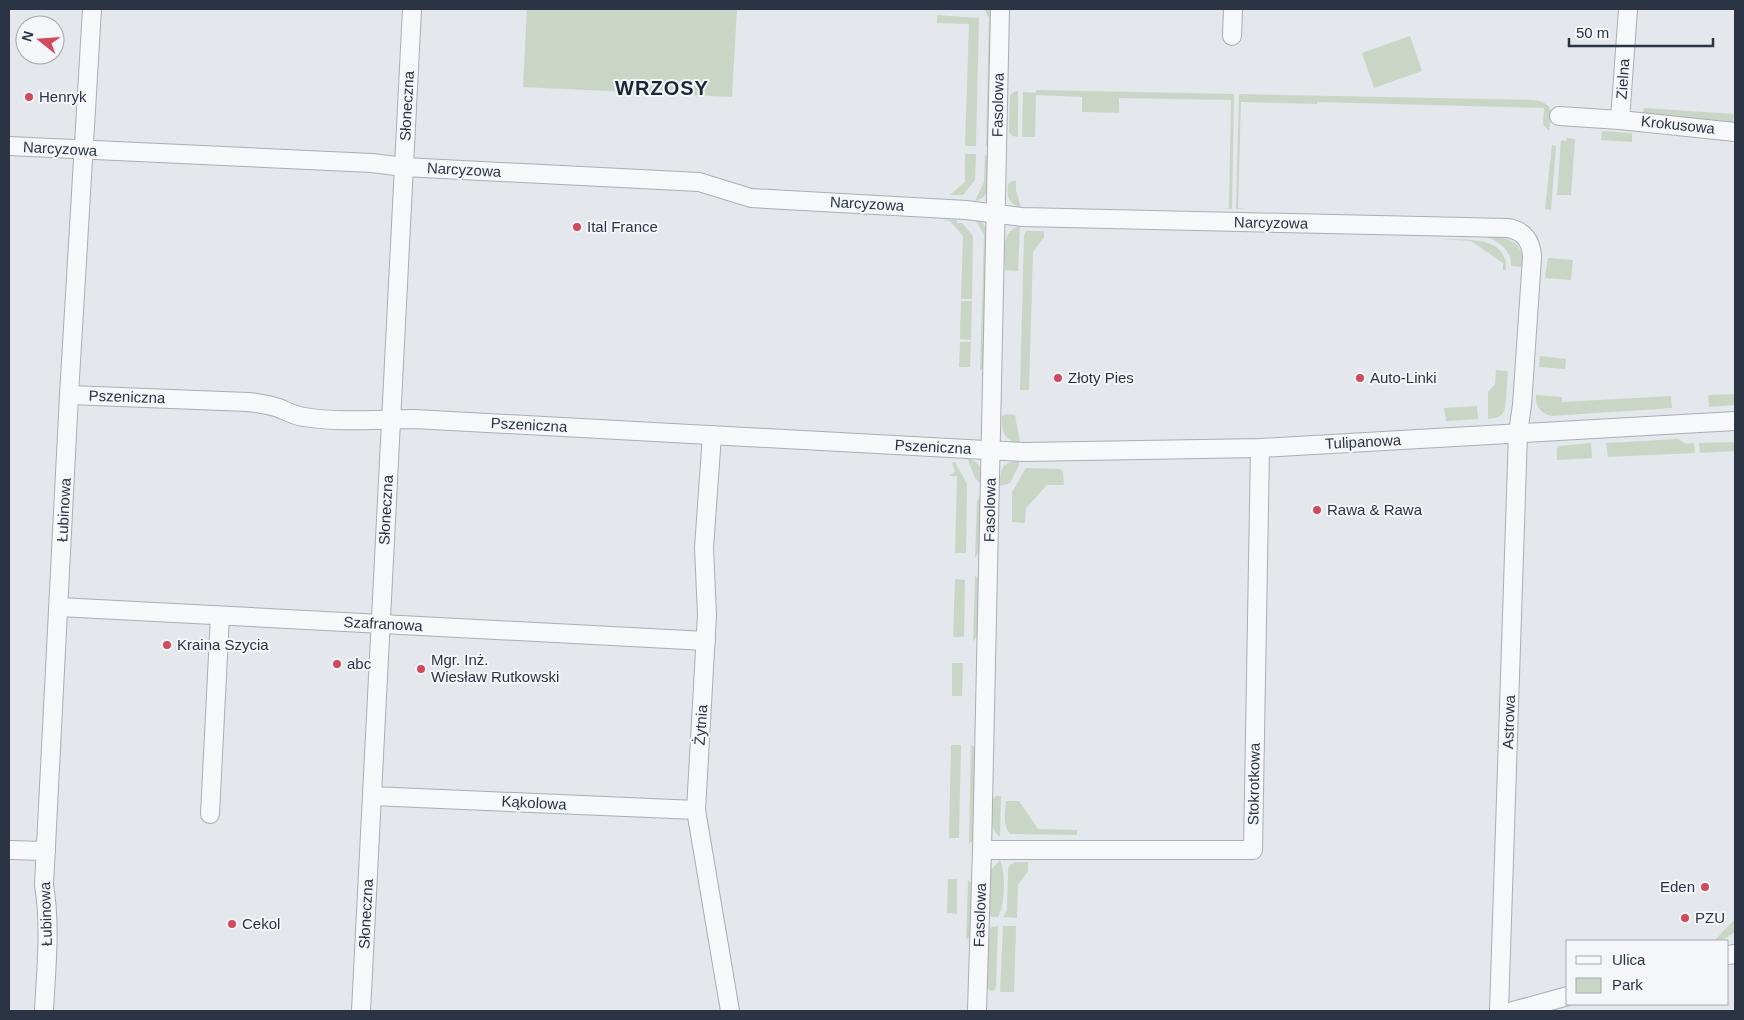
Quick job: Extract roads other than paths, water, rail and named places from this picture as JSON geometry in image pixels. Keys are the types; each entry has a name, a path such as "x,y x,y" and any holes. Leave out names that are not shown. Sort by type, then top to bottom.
{"street":[{"name":"Łubinowa","path":"44,1011 48,909 44,885 69,395 92,9"},
{"name":"Słoneczna","path":"361,1011 412,9"},
{"name":"Fasolowa","path":"977,1011 1000,9"},
{"path":"1232,36 1233,9"},
{"name":"Zielna","path":"1620,120 1628,9"},
{"name":"Krokusowa","path":"1559,116 1620,120 1735,132"},
{"name":"Narcyzowa","path":"9,146 372,163 404,167 699,182 751,198 966,210 1022,217 1488,227 1516,230 1523,234 1532,249 1522,405 1518,433"},
{"name":"Pszeniczna","path":"69,395 248,402 265,404 291,415 307,418 391,419 540,425 991,450"},
{"name":"Tulipanowa","path":"991,450 1024,452 1260,448 1735,420"},
{"name":"Astrowa","path":"1499,1011 1518,433"},
{"name":"Żytnia","path":"712,435 704,548 707,615 696,810 730,1011"},
{"name":"Stokrotkowa","path":"982,850 1253,850 1260,448"},
{"name":"Szafranowa","path":"59,607 706,641"},
{"path":"210,814 220,616"},
{"name":"Kąkolowa","path":"372,796 696,810"},
{"path":"9,850 46,851"},
{"path":"1513,1011 1566,997"}],"place":[{"name":"Henryk","path":"29,97"},
{"name":"Ital France","path":"577,227"},
{"name":"Złoty Pies","path":"1058,378"},
{"name":"Auto-Linki","path":"1360,378"},
{"name":"Rawa & Rawa","path":"1317,510"},
{"name":"Kraina Szycia","path":"167,645"},
{"name":"abc","path":"337,664"},
{"name":"Mgr. Inż. Wiesław Rutkowski","path":"421,669"},
{"name":"Eden","path":"1705,887"},
{"name":"PZU","path":"1685,918"},
{"name":"Cekol","path":"232,924"}],"district":[{"name":"WRZOSY","path":"662,88"}]}
